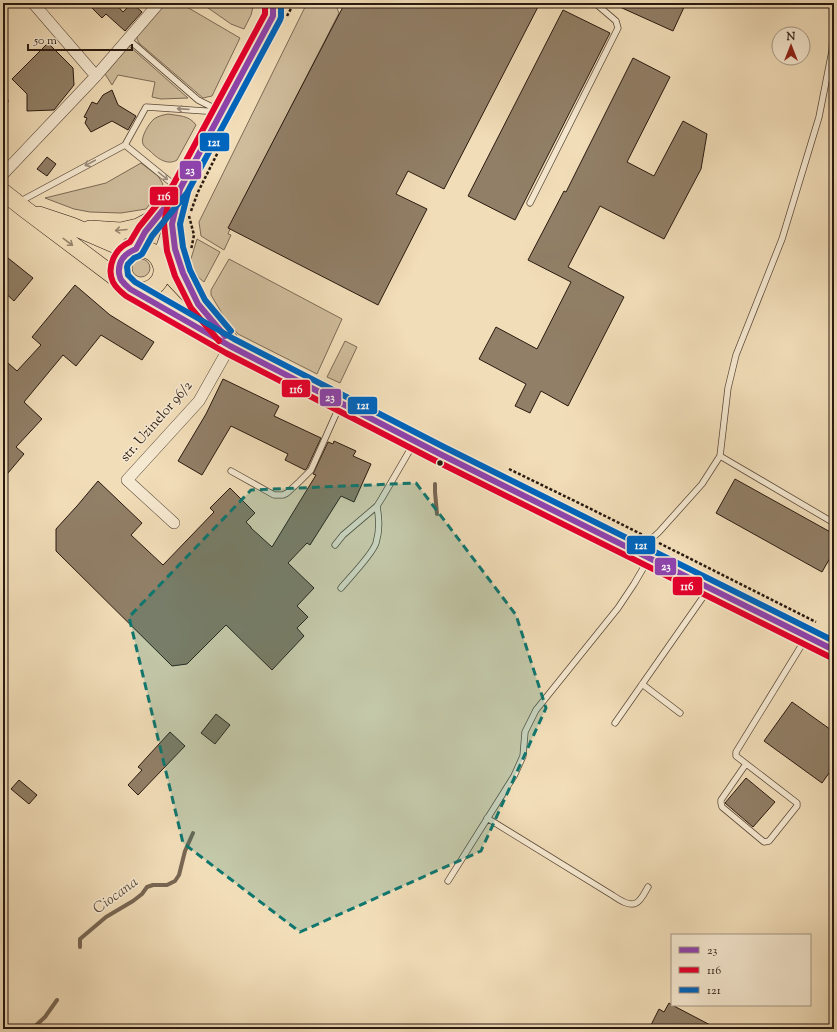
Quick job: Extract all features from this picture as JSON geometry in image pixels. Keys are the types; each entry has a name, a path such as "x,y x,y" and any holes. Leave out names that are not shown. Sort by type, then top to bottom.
{"main road":[{"path":"133,250 145,232 180,189 278,10"},
{"path":"180,189 167,243 160,263 162,272 157,284 147,291 140,292 128,287 120,278 119,265 125,255 133,250 143,248 149,250 155,254 160,263 198,304 233,348"},
{"path":"3,192 128,287 233,348 415,441 710,588 812,630 834,650"},
{"path":"21,207 133,250"},
{"path":"72,226 92,230 121,231 138,227 157,217"},
{"path":"172,224 175,249 178,259 198,304"}],"street":[{"path":"33,3 96,76"},
{"path":"3,174 96,76 158,3"},
{"name":"str. Uzinelor 96/2","path":"174,524 127,480 199,401 233,348"}],"lane":[{"path":"530,203 618,28 616,21 596,3"},
{"path":"448,881 514,776 522,756 525,732 536,710 618,608 634,584 643,555 651,539 702,484 720,456 728,388 736,355 782,239 819,117 832,51 834,15"},
{"path":"128,40 198,100 222,112"},
{"path":"21,207 125,145 146,107 222,112"},
{"path":"125,145 180,189"},
{"path":"231,471 274,495 283,495 287,493 311,470 341,403"},
{"path":"335,545 343,535 377,506 415,441"},
{"path":"720,456 834,523"},
{"path":"341,588 375,545 379,528 377,506"},
{"path":"615,723 710,588"},
{"path":"746,764 720,803 722,807 764,842 769,841 797,806 797,803 736,756 736,752 812,630"},
{"path":"642,684 680,712"},
{"path":"487,818 627,903 637,903 648,887"}],"path":[{"path":"278,10 294,3"},
{"path":"190,256 194,235 189,217 198,192 219,150"},
{"path":"507,469 651,539 812,630"}],"highlighted area":[{"path":"416,483 516,615 546,708 481,851 300,932 183,843 129,617 251,490"}],"shaded area":[{"path":"165,3 180,3 240,38 212,96 203,98 139,43 137,33"},
{"path":"201,3 254,3 251,15 244,29 231,24"},
{"path":"307,3 335,3 339,13 229,228 228,234 231,235 224,250 201,236 199,222"},
{"path":"129,46 188,98 161,99 152,97 155,82 118,75 112,85 105,74"},
{"path":"168,114 190,119 196,125 177,160 173,162 166,162 156,156 144,146 142,141 152,121 157,117"},
{"path":"141,163 158,176 163,184 146,209 121,213 90,212 74,209 45,198 106,183"},
{"path":"197,239 220,252 204,282 198,277 190,262"},
{"path":"137,259 145,259 150,264 148,275 145,277 137,277 132,272 132,264"},
{"path":"229,259 342,319 317,374 238,334 226,320 211,295 211,290"},
{"path":"345,341 357,347 340,383 327,377"}],"building":[{"path":"87,3 117,3 116,4 123,12 132,3 142,12 125,31 106,14 102,18"},
{"path":"345,3 540,3 444,189 408,171 396,194 427,209 378,305 228,228"},
{"path":"611,3 686,3 673,31"},
{"path":"563,10 610,33 515,220 468,196"},
{"path":"48,43 73,68 74,85 54,110 27,111 27,94 12,79"},
{"path":"633,58 670,77 627,162 654,176 683,121 707,134 701,169 664,239 600,206 568,267 624,297 568,406 541,391 530,413 515,406 526,384 479,359 496,327 537,349 571,282 528,260 564,191 566,192"},
{"path":"112,90 118,105 136,116 128,130 112,121 91,132 85,123 87,118 84,117 92,102 97,104 103,95"},
{"path":"47,157 56,164 47,176 37,169"},
{"path":"3,254 33,278 14,301 3,291"},
{"path":"75,285 110,315 154,342 142,360 101,335 76,366 63,355 24,402 42,419 16,447 24,454 3,479 3,369 8,363 17,371 41,345 32,337"},
{"path":"223,379 279,406 274,416 321,438 305,470 285,460 288,454 231,426 202,475 178,461 206,414"},
{"path":"334,441 356,451 353,456 371,464 354,502 341,496 310,545 307,543 288,563 314,588 297,606 308,617 297,628 304,636 272,670 226,625 187,664 172,666 56,551 56,529 98,481 142,523 131,535 163,565 214,512 210,508 230,488 255,513 246,522 272,547 316,475 313,474 328,442 333,444"},
{"path":"735,479 834,534 834,551 822,572 716,513"},
{"path":"792,702 834,732 834,766 822,783 764,741"},
{"path":"216,714 230,725 215,744 201,733"},
{"path":"170,732 185,746 138,795 128,785 142,770 138,767"},
{"path":"746,778 775,802 753,827 725,803"},
{"path":"19,780 37,795 29,804 11,789"},
{"path":"669,1003 671,1006 674,1006 718,1029 649,1029 659,1009 664,1012"}],"waterway":[{"name":"Ciocana","path":"435,484 437,514"},
{"name":"Ciocana","path":"80,947 80,939 106,917 133,901 142,894 147,887 153,885 167,885 175,881 179,875 185,851 193,833"},
{"name":"Ciocana","path":"32,1029 45,1017 57,1000"}],"transit line":[{"name":"116","path":"265,3 265,14 173,185 139,227 130,242 116,253 111,264 111,276 117,288 126,296 226,353 436,461 830,657"},
{"name":"23","path":"273,3 273,16 180,189 145,232 136,249 126,255 121,261 119,273 122,281 130,289 230,346 440,454 834,650"},
{"name":"121","path":"281,3 280,20 187,193 152,236 142,254 134,258 128,264 128,275 135,282 234,339 444,447 834,641"},
{"name":"116","path":"176,179 172,187 164,223 167,251 175,276 191,308 219,341"},
{"name":"23","path":"183,183 180,189 172,224 175,249 183,273 198,304 225,336"},
{"name":"121","path":"190,187 180,224 183,247 190,270 205,300 231,331"}]}
